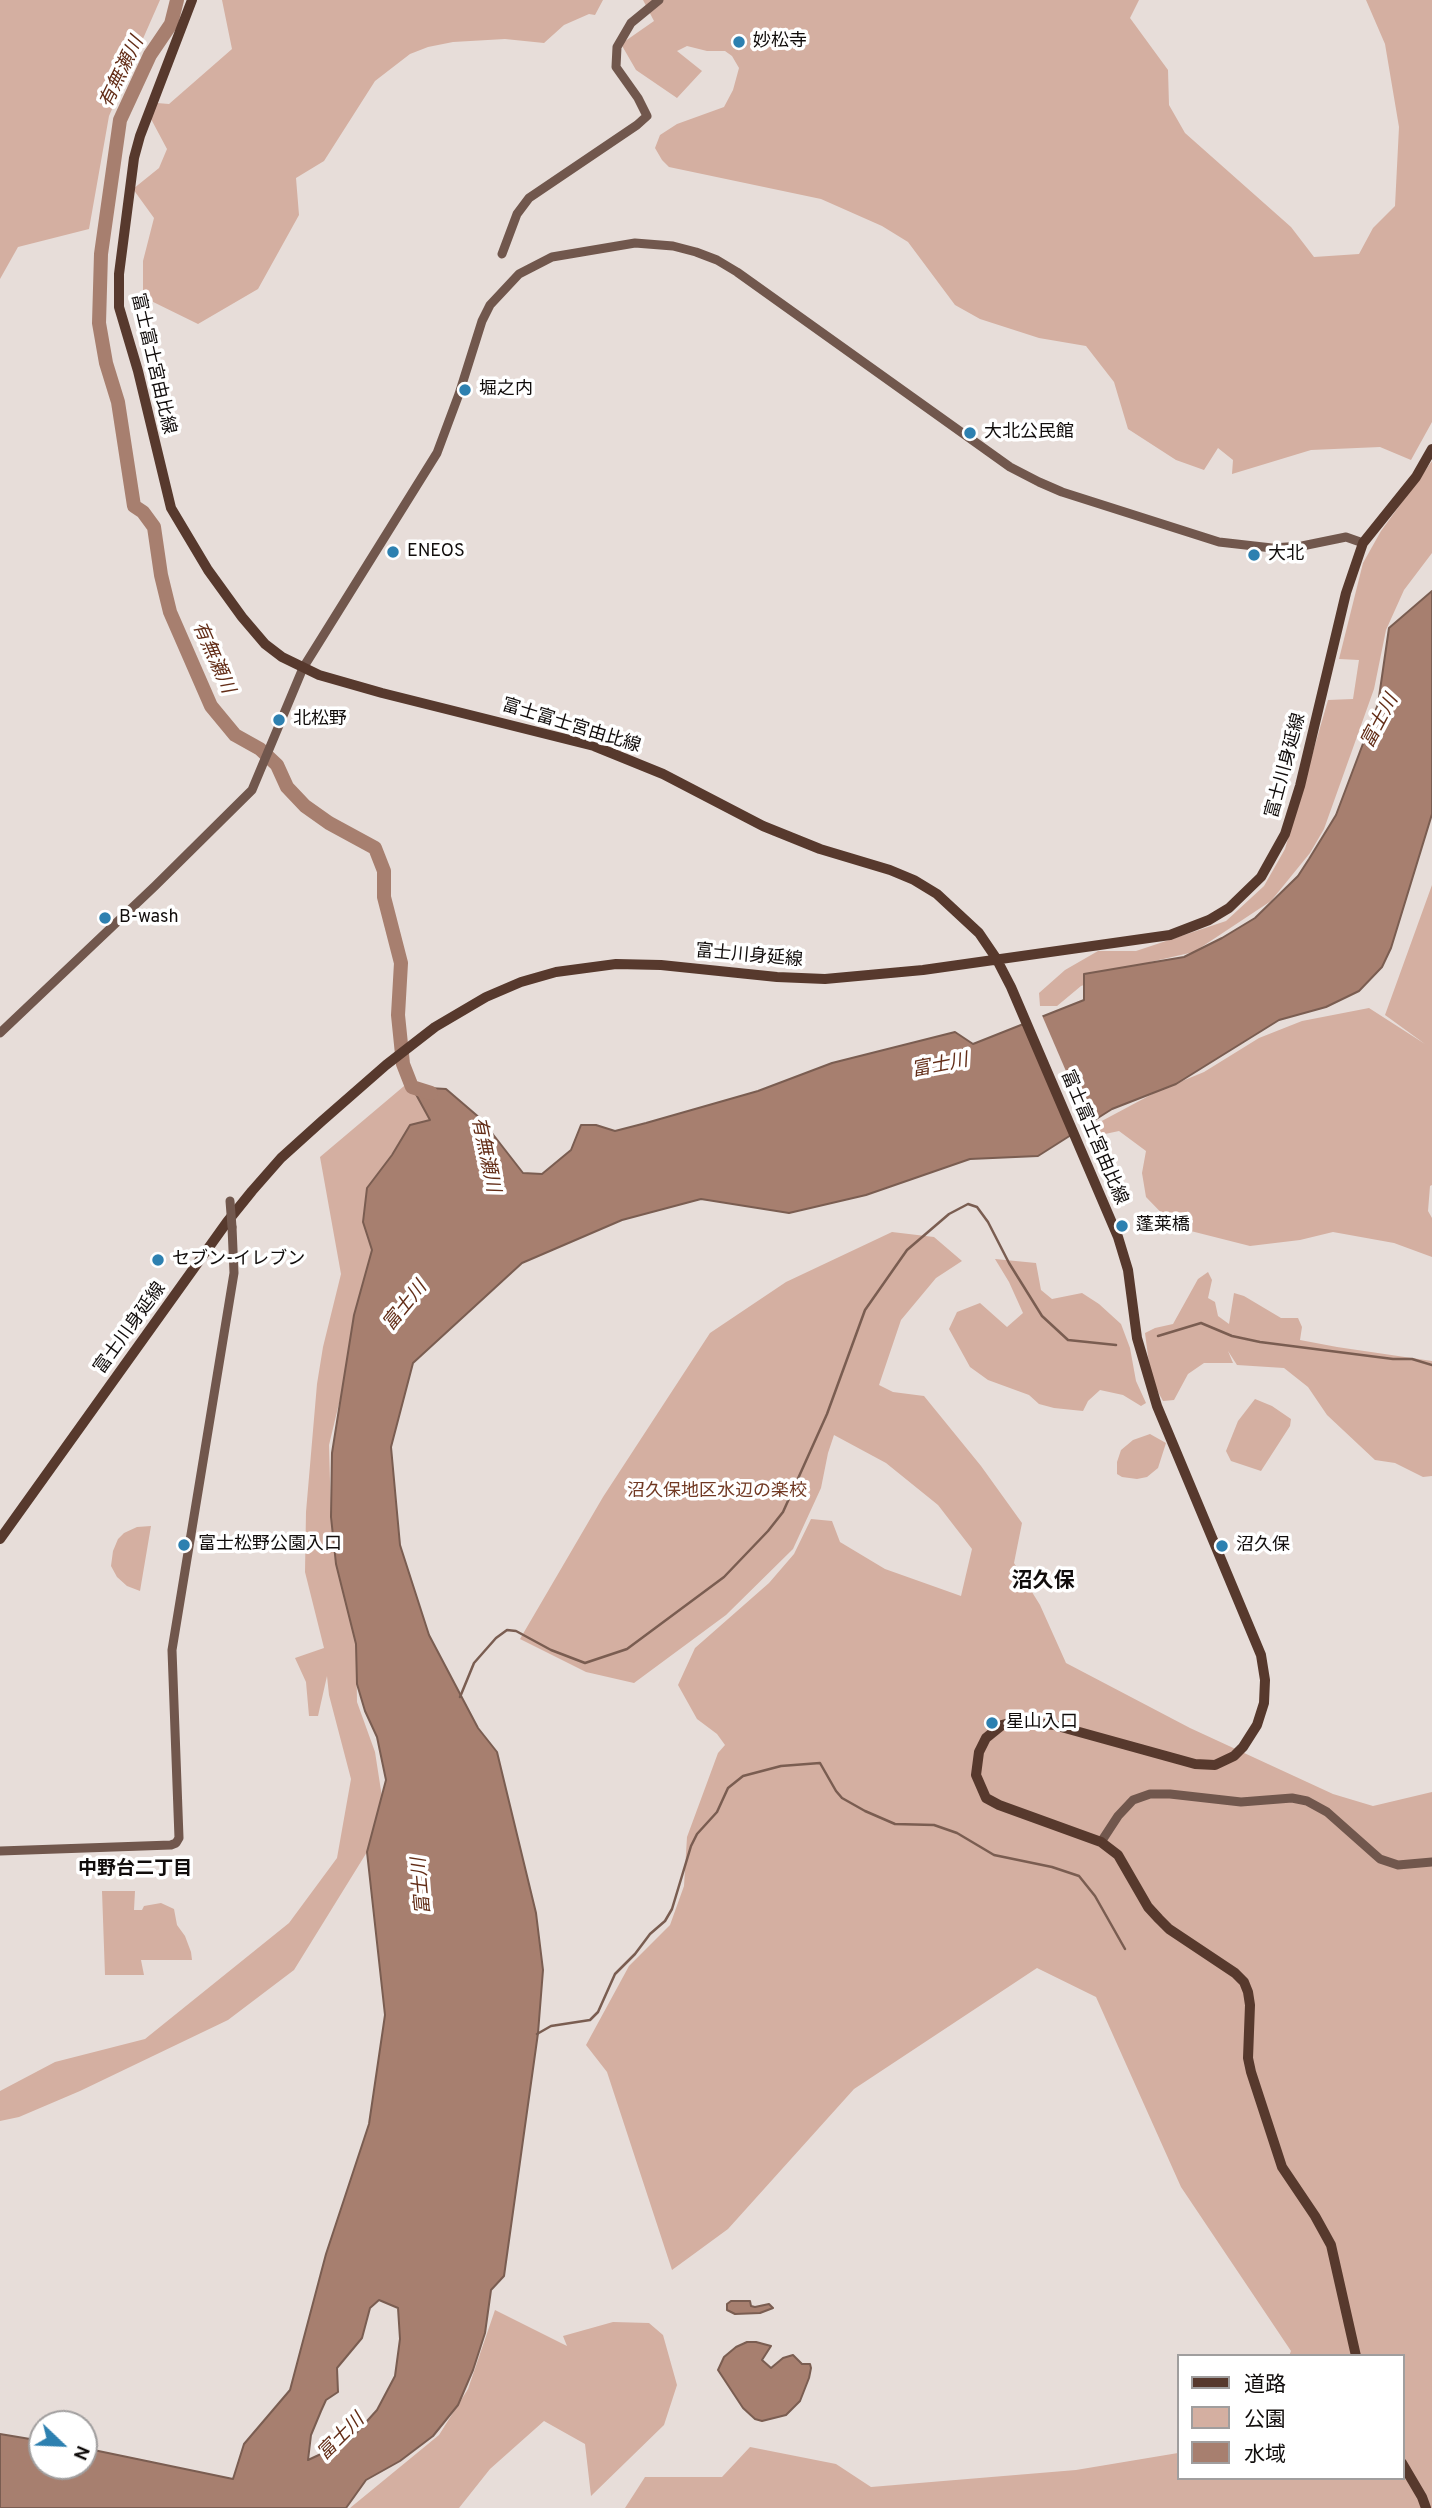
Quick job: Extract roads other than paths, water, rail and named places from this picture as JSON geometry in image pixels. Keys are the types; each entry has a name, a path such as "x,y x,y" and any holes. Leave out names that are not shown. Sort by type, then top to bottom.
{"main road":[{"name":"富士富士宮由比線","path":"191,0 134,158 119,274 120,307 171,508 226,596 265,644 303,668 347,684 594,746 632,760 763,826 820,849 914,880 937,894 979,933 996,958 1011,988 1118,1237 1128,1270 1137,1338 1157,1406 1261,1656 1265,1679 1264,1703 1257,1725 1243,1747 1234,1756 1214,1765 1195,1764 1086,1733 1016,1721 1002,1725 986,1738 979,1752 976,1775 986,1798 1101,1842 1118,1855 1158,1919 1244,1982 1250,2005 1248,2058 1251,2072 1282,2167 1331,2245 1356,2354"},
{"name":"富士川身延線","path":"0,1539 252,1191 281,1158 386,1065 455,1013 521,982 591,966 661,965 825,979 923,970 1170,935 1209,920 1229,908 1261,877 1285,834 1346,593 1363,543 1416,477 1432,449"},
{"path":"1404,2466 1426,2508"}],"street":[{"path":"502,254 517,214 529,198 647,116 616,67 617,47 631,23 659,0"},
{"path":"0,1033 244,800 260,776 303,668 437,453 456,405 482,321 503,289 519,274 552,257 635,243 673,247 717,260 1010,467 1062,492 1198,537 1240,546 1301,546 1346,537 1363,543"},
{"path":"0,1851 171,1845 179,1838 172,1650 234,1273 230,1201"},
{"path":"1101,1842 1118,1815 1133,1800 1150,1794 1241,1802 1292,1798 1307,1801 1327,1812 1380,1859 1398,1865 1432,1863"}],"water":[{"name":"富士川","path":"1432,591 1432,814 1391,948 1382,967 1359,991 1326,1007 1279,1020 1176,1084 1112,1109 1038,1156 970,1159 866,1195 789,1213 701,1199 622,1220 522,1263 413,1363 391,1447 400,1545 429,1635 478,1728 497,1752 536,1913 543,1970 538,2033 504,2276 491,2290 485,2333 473,2370 458,2405 433,2436 400,2461 366,2480 346,2508 0,2508 0,2434 28,2439 28,2480 98,2480 98,2451 233,2479 244,2444 290,2390 326,2254 369,2124 385,2015 367,1852 386,1780 377,1737 357,1684 356,1644 336,1564 331,1517 332,1453 354,1315 372,1250 363,1222 367,1188 410,1125 430,1120 412,1087 446,1089 481,1119 523,1173 542,1174 571,1150 581,1125 596,1125 615,1131 758,1091 832,1063 955,1032 973,1044 1084,1000 1084,974 1184,957 1255,918 1298,876 1336,815 1378,704 1389,628","holes":["379,2300 398,2308 400,2339 395,2376 377,2410 349,2441 308,2460 311,2435 321,2411 326,2400 338,2392 337,2368 362,2338 370,2308"]},
{"path":"731,2301 750,2301 751,2306 755,2307 769,2304 773,2308 760,2313 735,2314 727,2310 727,2304"},
{"path":"747,2342 771,2346 762,2360 771,2368 783,2358 793,2355 802,2364 810,2364 809,2378 800,2401 786,2415 762,2421 755,2419 743,2408 718,2370 724,2357"}],"waterway":[{"name":"有無瀬川","path":"177,0 171,24 150,55 120,120 101,254 99,323 106,363 118,402 134,506 143,512 154,527 170,612 211,706 235,735 260,749 277,765 287,787 305,806 329,823 375,848 384,871 384,897 401,963 398,1015 403,1064 412,1087 431,1093"},
{"path":"460,1697 474,1663 496,1638 507,1630 516,1631 551,1650 585,1663 627,1649 724,1577 783,1512 827,1414 865,1310 907,1250 949,1214 968,1204 977,1207 1042,1316 1068,1340 1116,1345"},
{"path":"1158,1336 1201,1323 1232,1336 1260,1342 1393,1359 1412,1359 1432,1365"},
{"path":"537,2034 551,2026 590,2020 598,2012 615,1974 665,1921 672,1909 691,1846 697,1834 717,1812 728,1788 743,1776 781,1766 820,1763 842,1798 865,1811 895,1824 934,1825 957,1833 994,1855 1052,1867 1079,1876 1095,1896 1125,1949"}],"place":[{"name":"妙松寺","path":"739,42"},
{"name":"堀之内","path":"465,390"},
{"name":"大北公民館","path":"970,433"},
{"name":"ENEOS","path":"393,552"},
{"name":"大北","path":"1254,555"},
{"name":"北松野","path":"279,720"},
{"name":"B-wash","path":"105,918"},
{"name":"蓬莱橋","path":"1122,1226"},
{"name":"セブン-イレブン","path":"158,1260"},
{"name":"富士松野公園入口","path":"184,1545"},
{"name":"沼久保","path":"1222,1546"},
{"name":"星山入口","path":"992,1723"}],"district":[{"name":"沼久保","path":"1043,1583"},
{"name":"中野台二丁目","path":"135,1870"}],"park label":[{"name":"沼久保地区水辺の楽校","path":"717,1492"}]}
